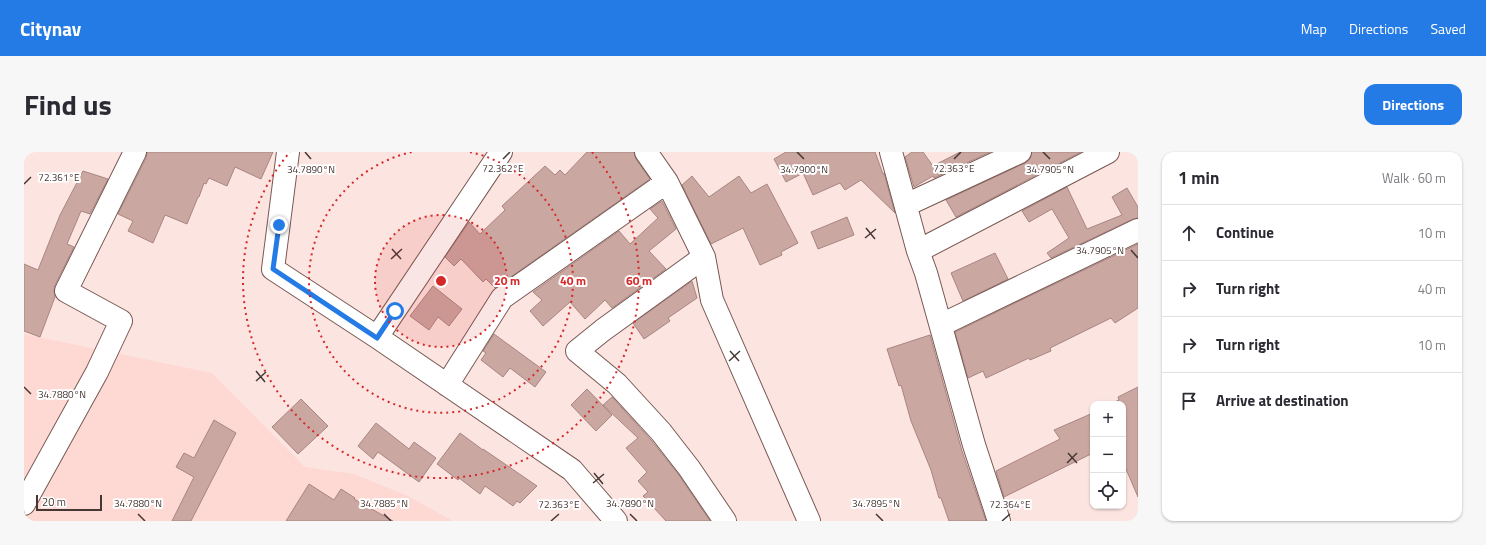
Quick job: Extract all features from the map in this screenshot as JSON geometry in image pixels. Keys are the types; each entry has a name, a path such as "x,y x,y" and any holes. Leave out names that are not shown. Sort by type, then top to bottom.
{"street":[{"path":"24,504 97,372 121,321 66,291 135,152"},
{"path":"288,152 273,269 572,470 616,521"},
{"path":"377,338 502,152"},
{"path":"646,152 667,182 704,257 712,300 809,521"},
{"path":"891,152 974,445 999,521"},
{"path":"906,205 1020,152"},
{"path":"918,251 1108,152"},
{"path":"447,385 502,298 667,182"},
{"path":"941,325 1138,230"},
{"path":"704,257 577,351 617,384 661,432 689,468 725,521"}],"shaded area":[{"path":"24,334 212,373 305,467 354,474 406,495 453,521 24,521"}],"building":[{"path":"147,152 273,152 261,179 235,167 227,186 209,178 206,184 204,183 187,224 165,215 153,243 128,231 133,221 118,214 146,158"},
{"path":"587,152 634,152 636,159 650,179 495,288 486,279 483,282 461,259 454,266 445,257 469,222 480,234 505,210 502,206 545,166 555,175 560,170 565,175"},
{"path":"786,152 875,152 883,174 884,173 895,213 861,180 845,190 840,183 813,195 803,173 786,182 774,159"},
{"path":"912,152 923,152 933,166 960,152 990,152 934,178 933,176 914,187 905,157"},
{"path":"1032,152 1081,152 956,217 946,200 1025,163 1030,159"},
{"path":"83,171 108,179 90,214 81,211 67,244 74,247 55,285 55,297 40,337 24,331 24,264 38,270 60,215"},
{"path":"692,176 709,197 739,176 751,193 767,184 798,243 781,252 782,255 760,265 743,228 711,244 682,185"},
{"path":"1067,187 1087,229 1122,215 1112,197 1127,188 1138,207 1138,218 1051,258 1047,253 1069,238 1052,209 1029,222 1022,211"},
{"path":"662,201 676,229 649,251 666,269 612,308 605,300 585,319 570,302 543,326 530,311 542,300 533,292 619,231 630,244 658,218 650,209"},
{"path":"847,217 854,235 818,249 811,232"},
{"path":"1138,244 1138,308 1115,323 1111,318 1050,348 1051,351 1030,360 1029,358 986,378 983,371 968,378 955,332"},
{"path":"995,253 1008,279 963,301 951,273"},
{"path":"692,281 697,298 668,318 670,321 644,339 633,323"},
{"path":"433,286 462,309 449,326 438,317 429,330 410,316"},
{"path":"494,334 546,372 535,387 510,368 503,377 481,360 486,353 483,351"},
{"path":"930,335 962,451 986,521 949,521 941,498 939,498 931,470 911,421 901,385 899,386 887,349"},
{"path":"1138,387 1138,497 1126,469 1126,401 1117,401 1119,400 1118,397"},
{"path":"587,389 612,415 596,431 571,405"},
{"path":"612,397 651,440 679,475 710,521 666,521 643,496 648,492 638,481 647,472 626,448 638,438 603,405"},
{"path":"301,399 328,426 298,454 272,427"},
{"path":"1090,414 1090,454 1004,497 996,471 1060,439 1054,430"},
{"path":"214,420 236,433 191,521 172,521 194,477 176,467 184,453 194,458"},
{"path":"376,423 409,449 414,442 436,458 419,482 378,452 373,459 358,446"},
{"path":"460,433 537,486 520,503 517,501 513,506 485,486 480,494 459,478 458,480 437,464"},
{"path":"309,484 334,500 341,489 355,498 354,499 393,521 286,521"}],"route":[{"path":"279,225 273,269 377,338 395,311"}]}
